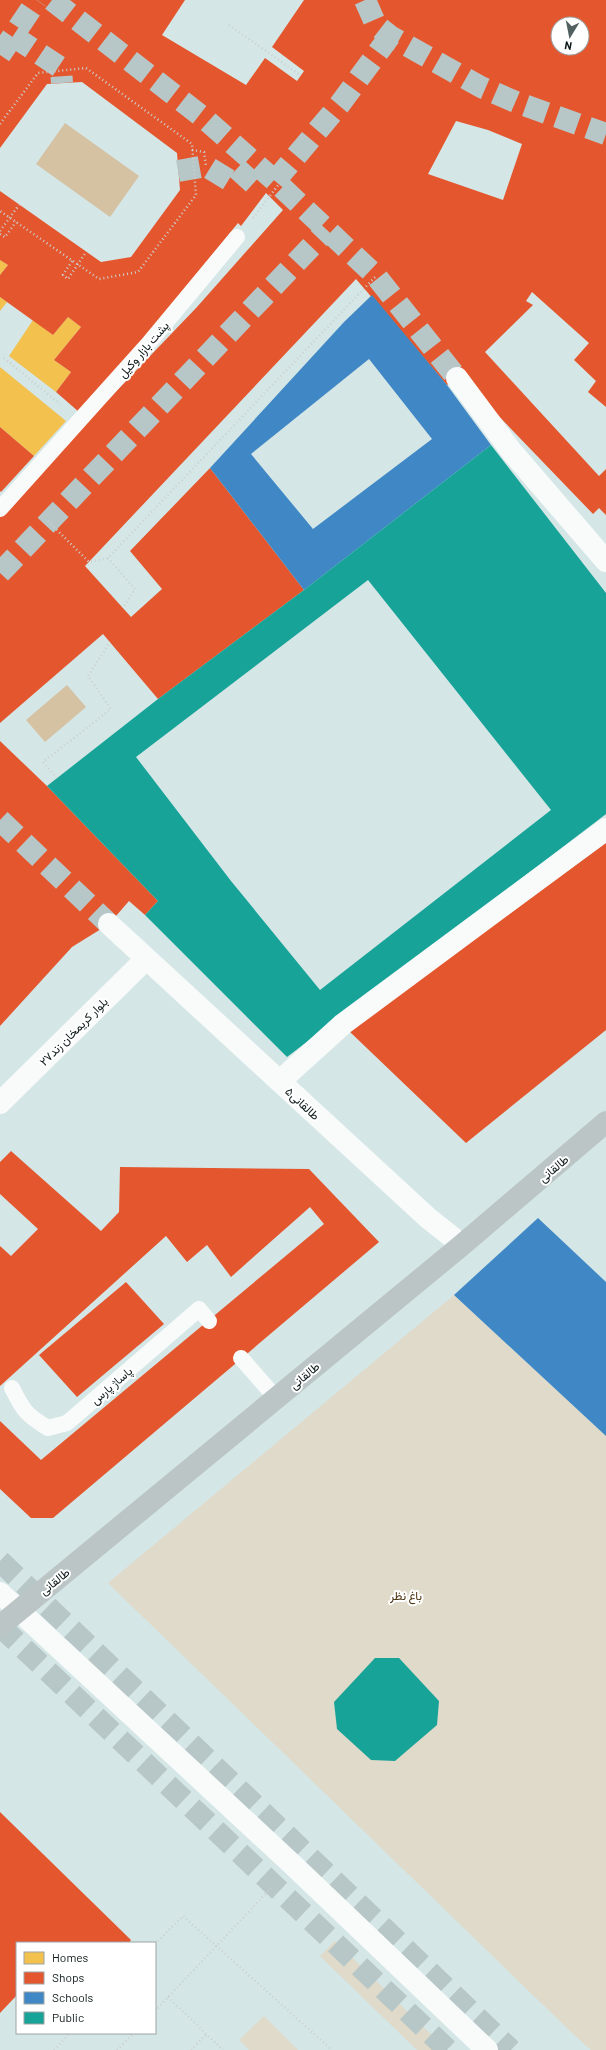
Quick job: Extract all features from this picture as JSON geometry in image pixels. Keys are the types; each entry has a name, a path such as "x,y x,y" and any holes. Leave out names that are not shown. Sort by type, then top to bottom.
{"street":[{"path":"457,378 512,452 606,561"},
{"path":"280,1081 343,1024 606,829"},
{"name":"طالقانی۵","path":"109,924 428,1218 462,1245"},
{"name":"بلوار کریمخان زند۲۷","path":"0,1103 146,959"},
{"name":"طالقانی","path":"0,1626 462,1245 606,1122"},
{"path":"0,1593 293,1865 487,2050"}],"lane":[{"name":"پشت بازار وکیل","path":"0,508 148,344 238,237"},
{"name":"پاساژ پارس","path":"12,1388 24,1412 33,1419 48,1428 67,1423 199,1309 209,1321"},
{"path":"241,1358 276,1398"}],"path":[{"path":"230,25 300,75"},
{"path":"0,124 38,73 86,68 192,144 196,195 138,272 99,279 0,211"},
{"path":"192,150 204,152 206,166"},
{"path":"238,237 279,184"},
{"path":"0,231 19,205"},
{"path":"0,234 5,237 16,222"},
{"path":"72,261 63,275 68,279 86,252"},
{"path":"48,521 90,562 108,558 376,276"},
{"path":"4,358 80,421"},
{"path":"108,558 135,589 123,608"},
{"path":"57,778 43,762 111,709 88,676 110,642"},
{"path":"156,2010 293,1865"},
{"path":"156,1943 183,1916 332,2050"},
{"path":"168,1997 223,2050"},
{"path":"54,2050 69,2034"},
{"path":"117,2050 133,2034"},
{"path":"191,2050 207,2034"}],"green space":[{"name":"باغ نظر","path":"454,1295 606,1436 606,2050 591,2050 571,2032 108,1583"},
{"path":"335,1941 447,2050 417,2050 320,1956"},
{"path":"264,2016 298,2050 249,2050 239,2040"}],"shaded area":[{"path":"65,123 139,176 110,217 36,164"},
{"path":"67,685 86,707 45,742 26,720"}],"building: Homes":[{"path":"0,260 8,265 0,275"},
{"path":"0,297 7,302 0,311"},
{"path":"68,317 81,327 54,360 71,372 56,392 9,356 33,320 53,335"},
{"path":"0,367 66,421 34,456 0,427"}],"building: Shops":[{"path":"0,0 185,0 162,35 246,85 265,58 297,81 304,71 272,47 304,0 606,0 606,407 588,392 596,381 574,360 589,343 532,292 526,301 533,305 485,352 599,476 606,469 606,515 599,508 593,514 490,407 457,378 447,385 356,279 85,566 131,617 162,589 130,551 210,468 304,590 158,699 103,634 0,723 0,517 83,426 197,307 283,210 266,193 241,226 238,223 144,338 79,412 56,392 71,372 54,360 81,327 68,317 53,335 0,297 0,275 8,265 0,260 0,191 101,262 131,257 180,190 177,153 82,82 47,84 0,148","holes":["456,121 488,130 522,144 503,200 428,174"]},
{"path":"0,427 34,456 1,492 0,491"},
{"path":"0,741 47,786 158,901 145,915 129,901 109,924 72,947 0,1026"},
{"path":"606,843 606,1030 466,1143 349,1031"},
{"path":"11,1151 101,1231 119,1212 120,1167 309,1169 379,1242 53,1518 31,1518 0,1489 0,1421 41,1460 324,1224 310,1207 231,1277 207,1245 187,1262 166,1236 0,1386 0,1246 11,1256 38,1229 0,1194 0,1162"},
{"path":"126,1282 164,1324 77,1397 39,1355"},
{"path":"0,1812 131,1940 130,1942 16,1942 16,1996 0,2013"}],"building: Schools":[{"path":"372,295 447,385 491,445 304,590 210,468 344,322","holes":["369,359 432,439 313,529 251,454"]},
{"path":"538,1218 606,1282 606,1436 454,1295"}],"building: Public":[{"path":"491,445 606,593 606,814 287,1057 145,915 158,901 47,786 158,699 304,590","holes":["368,580 551,810 320,990 231,881 136,757"]},
{"path":"375,1658 399,1658 439,1701 437,1725 395,1761 371,1760 337,1729 334,1702"}],"tunnel":[{"path":"0,55 37,0"},
{"path":"52,0 205,119 275,181 376,276 457,378"},
{"path":"365,0 376,25 390,36 481,87 518,103 606,134"},
{"path":"13,36 61,68 62,83"},
{"path":"275,181 340,104 390,36"},
{"path":"178,171 206,166 237,185 256,164"},
{"path":"0,573 327,230"},
{"path":"0,820 109,924"},
{"path":"0,1561 511,2050"},
{"path":"0,1626 448,2050"}]}
